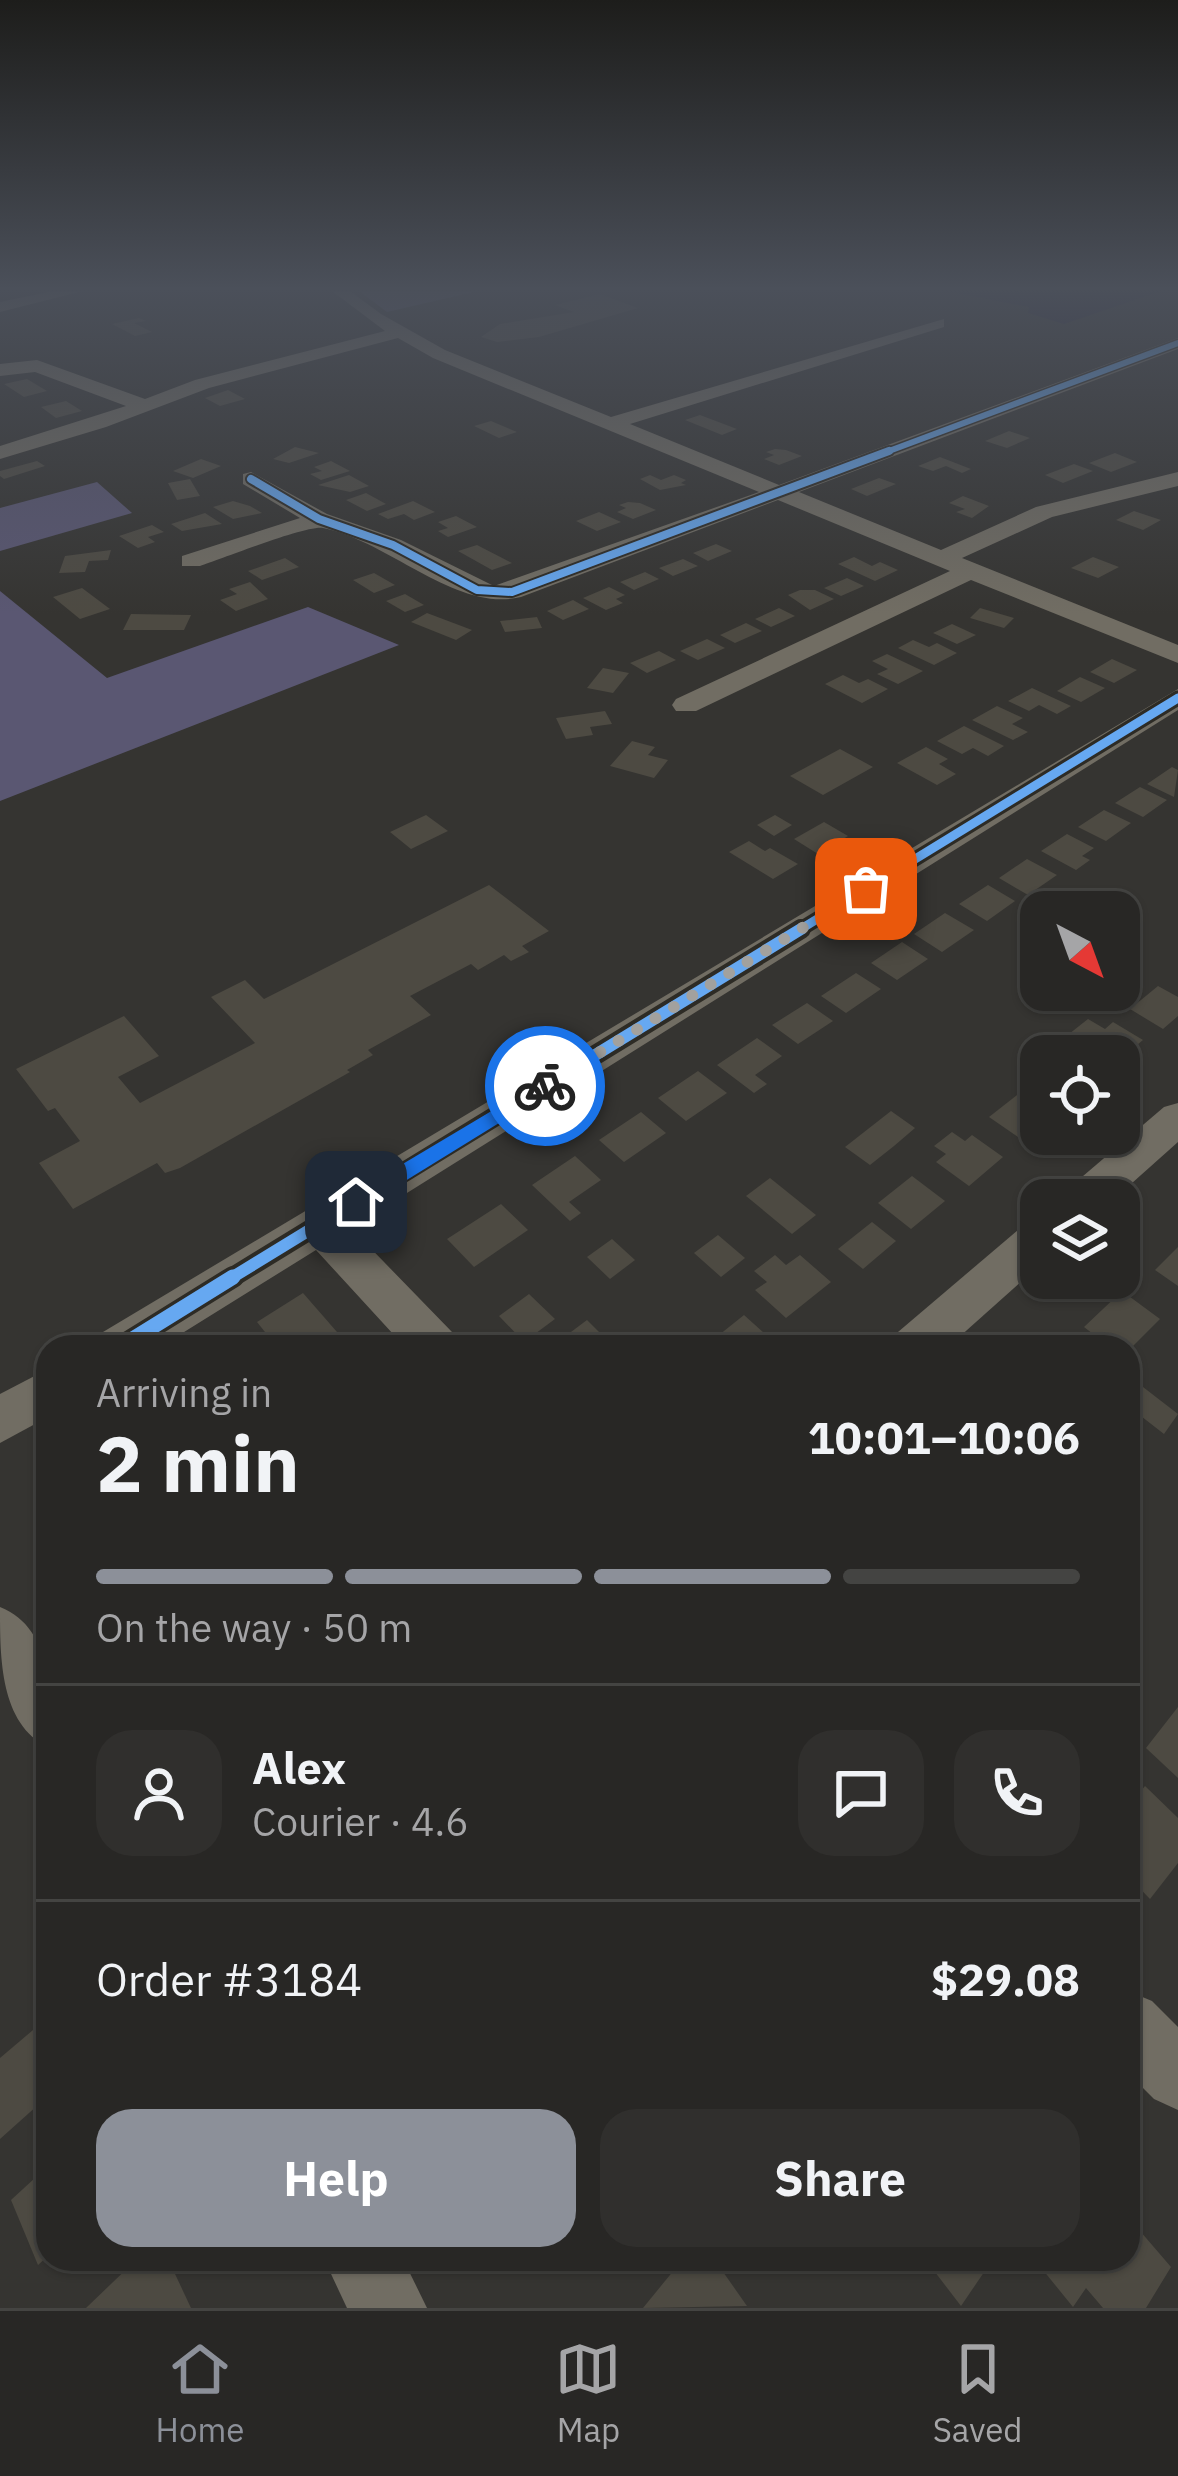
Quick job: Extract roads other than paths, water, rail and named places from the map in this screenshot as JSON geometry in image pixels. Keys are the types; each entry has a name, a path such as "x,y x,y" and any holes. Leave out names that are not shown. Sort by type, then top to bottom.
{"street":[{"path":"126,399 143,405"},
{"path":"0,453 161,399"},
{"path":"551,399 1178,655"},
{"path":"610,424 692,399"},
{"path":"251,479 319,519 393,544 494,594 512,592 1027,399"},
{"path":"940,559 1044,512 1178,479"},
{"path":"190,561 319,519"},
{"path":"686,705 970,571"},
{"path":"140,1335 1178,698"},
{"path":"1108,1179 1178,1118"},
{"path":"319,1225 424,1335"},
{"path":"929,1335 1020,1255"},
{"path":"0,1420 36,1398"},
{"path":"0,1635 36,1697"},
{"path":"1140,2037 1178,2075"},
{"path":"368,2271 389,2308"}]}
